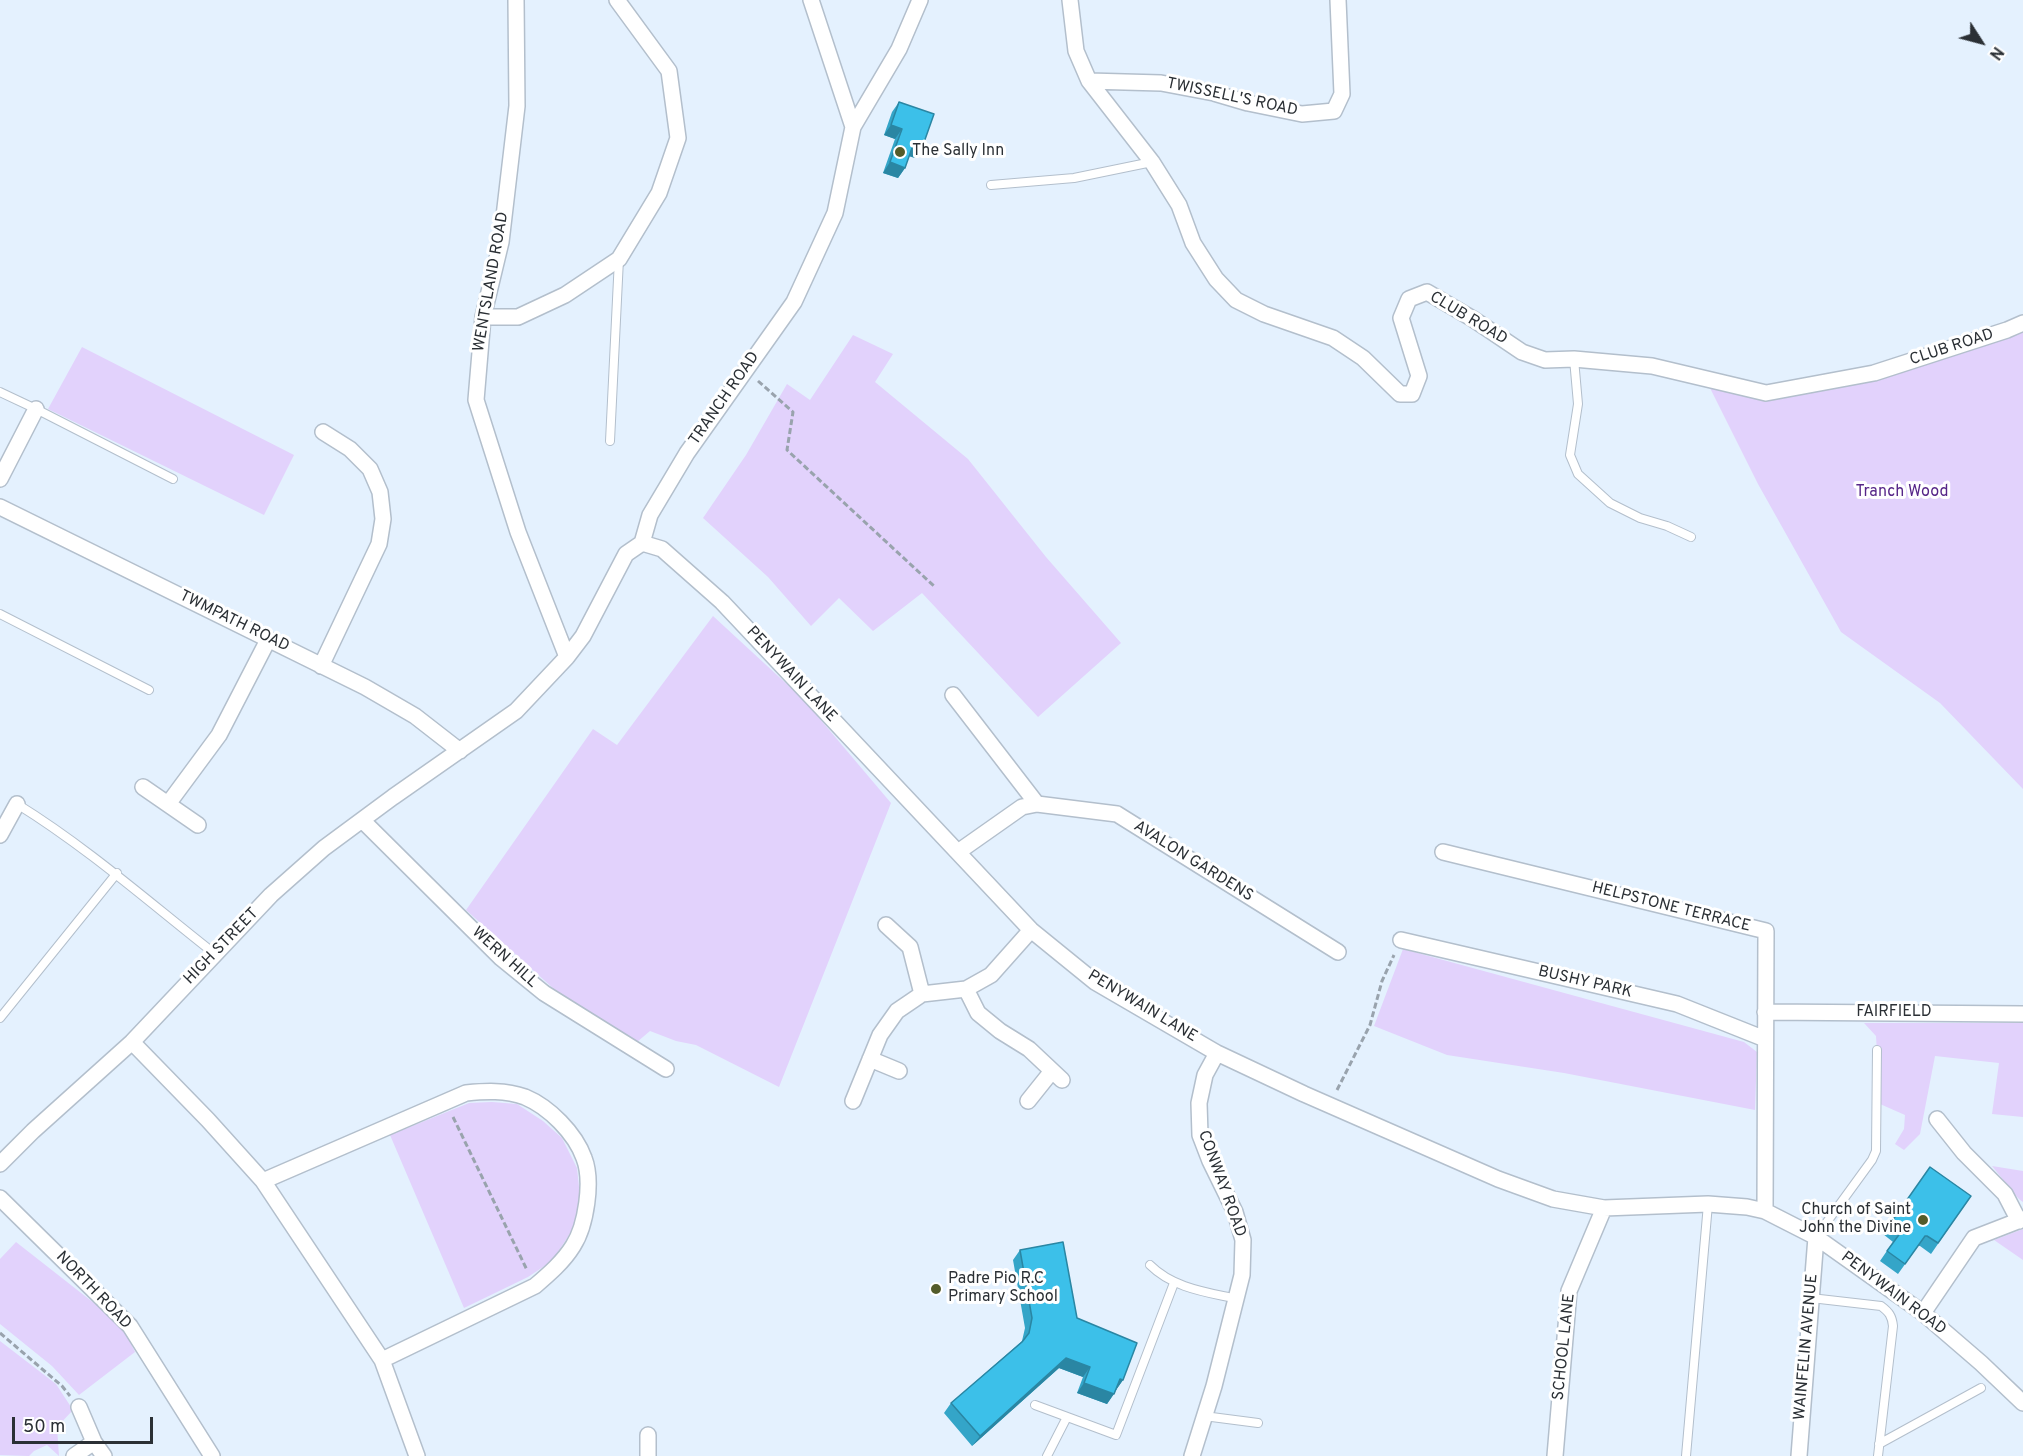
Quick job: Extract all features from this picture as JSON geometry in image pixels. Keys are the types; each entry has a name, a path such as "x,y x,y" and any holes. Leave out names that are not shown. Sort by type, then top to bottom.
{"street":[{"name":"WENTSLAND ROAD","path":"516,0 517,106 501,242 483,317 476,399 518,532 567,657"},
{"path":"483,317 518,317 565,295 620,259 659,194 678,138 669,71 617,0"},
{"path":"811,0 854,127"},
{"name":"TRANCH ROAD","path":"460,751 516,711 567,657 583,636 626,554 642,543 650,515 687,453 795,302 835,213 854,127 899,49 920,0"},
{"name":"CLUB ROAD","path":"1070,0 1076,51 1089,81 1152,162 1179,205 1193,243 1216,279 1236,300 1264,314 1334,338 1363,358 1400,394 1412,394 1419,376 1401,318 1409,299 1427,292 1522,352 1545,360 1574,359 1652,366 1767,393 1874,373 2023,323"},
{"name":"TWISSELL'S ROAD","path":"1089,81 1161,83 1302,114 1334,111 1342,94 1338,0"},
{"path":"0,479 36,409"},
{"path":"321,666 379,544 383,519 380,492 370,469 350,449 323,432"},
{"name":"TWMPATH ROAD","path":"0,507 365,687 415,716 460,751"},
{"name":"PENYWAIN LANE","path":"642,543 662,549 722,602 1031,930 1095,982 1217,1053 1330,1105 1498,1179 1553,1198 1604,1208"},
{"path":"168,804 219,735 268,639"},
{"path":"953,695 1037,804 1022,807 958,852"},
{"name":"HIGH STREET","path":"0,1164 33,1131 132,1042 271,896 324,848 460,751"},
{"path":"143,787 198,825"},
{"path":"0,835 17,804"},
{"name":"AVALON GARDENS","path":"1037,804 1117,814 1338,952"},
{"name":"WERN HILL","path":"362,820 501,958 544,993 666,1069"},
{"name":"HELPSTONE TERRACE","path":"1443,852 1766,931 1765,1211"},
{"path":"886,925 910,947 922,994"},
{"path":"853,1101 880,1035 897,1011 922,994 966,989 991,975 1031,930"},
{"name":"BUSHY PARK","path":"1401,940 1677,1004 1765,1039"},
{"path":"966,989 978,1013 1000,1031 1029,1049 1057,1076 1028,1101"},
{"name":"FAIRFIELD","path":"1765,1012 2023,1014"},
{"path":"132,1042 208,1120 263,1181 382,1360 417,1456"},
{"name":"CONWAY ROAD","path":"1192,1456 1242,1275 1243,1240 1235,1212 1200,1135 1199,1103 1205,1076 1217,1053"},
{"path":"870,1059 899,1071"},
{"path":"263,1181 466,1093 494,1090 525,1097 552,1114 571,1135 585,1158 588,1187 584,1220 574,1246 555,1269 535,1286 382,1360"},
{"path":"1923,1313 1974,1238 2021,1220 2005,1194 1964,1153 1937,1119"},
{"name":"NORTH ROAD","path":"0,1198 130,1326 213,1456"},
{"name":"PENYWAIN ROAD","path":"1604,1208 1708,1204 1765,1211 1816,1237 1923,1313 1981,1363 2023,1404"},
{"name":"SCHOOL LANE","path":"1555,1456 1569,1292 1604,1208"},
{"name":"WAINFELIN AVENUE","path":"1798,1456 1816,1237"},
{"path":"79,1407 94,1442 104,1456"},
{"path":"648,1435 648,1456"},
{"path":"74,1456 94,1442"}],"lane":[{"path":"991,185 1074,178 1152,162"},
{"path":"610,441 620,259"},
{"path":"1574,359 1578,404 1570,455 1578,474 1610,503 1640,518 1667,526 1691,537"},
{"path":"0,392 173,479"},
{"path":"0,614 149,690"},
{"path":"17,804 117,873 215,954"},
{"path":"0,1018 117,873"},
{"path":"1816,1237 1872,1160 1876,1150 1877,1050"},
{"path":"1686,1456 1708,1204"},
{"path":"1150,1265 1173,1283 1237,1299"},
{"path":"1035,1405 1116,1435 1173,1283"},
{"path":"1812,1298 1881,1306 1892,1317 1893,1326 1878,1456"},
{"path":"1879,1444 1981,1388"},
{"path":"1204,1416 1258,1423"},
{"path":"1047,1456 1067,1417"}],"path":[{"path":"746,370 793,412 787,450 935,587"},
{"path":"1330,1105 1370,1025 1382,981 1401,940"},
{"path":"445,1102 535,1286"},
{"path":"0,1333 62,1386 79,1407"}],"green space":[{"name":"Tranch Wood","path":"2023,323 2023,789 1940,703 1841,632 1758,484 1705,378 1767,393 1874,373"},
{"path":"853,335 893,354 875,382 968,459 1046,557 1121,643 1038,717 922,593 873,631 839,598 811,626 768,577 703,518 746,455 787,384 810,400"},
{"path":"82,347 294,455 264,515 48,409"},
{"path":"713,616 803,699 891,803 779,1087 696,1045 676,1041 650,1031 637,1042 554,989 466,910 593,729 617,745"},
{"path":"1403,949 1744,1042 1757,1052 1755,1110 1564,1073 1447,1055 1374,1026"},
{"path":"1864,1023 2023,1023 2023,1117 1992,1114 1999,1063 1935,1056 1920,1134 1904,1150 1895,1144 1904,1129 1905,1115 1880,1104 1876,1036"},
{"path":"469,1103 517,1104 543,1121 562,1138 577,1168 580,1196 579,1220 552,1261 528,1277 464,1308 390,1135"},
{"path":"1992,1166 2023,1171 2023,1202 2012,1191"},
{"path":"2023,1229 2023,1260 1994,1240"},
{"path":"16,1242 122,1325 135,1352 79,1395 52,1366 0,1324 0,1259"},
{"path":"0,1341 56,1384 73,1410 57,1427 59,1456 47,1445 29,1456 0,1455"}],"building":[{"path":"899,102 934,114 922,148 913,145 905,168 890,162 902,129 891,125"},
{"name":"Church of Saint John the Divine","path":"1930,1167 1971,1196 1938,1243 1925,1236 1905,1264 1887,1251 1901,1232 1890,1224"},
{"path":"1063,1242 1077,1318 1137,1343 1123,1380 1120,1379 1114,1394 1084,1383 1090,1367 1066,1358 980,1436 951,1403 1022,1342 1029,1333 1032,1318 1020,1250"}],"place":[{"name":"The Sally Inn","path":"900,152"},
{"name":"Church of Saint John the Divine","path":"1923,1220"},
{"name":"Padre Pio R.C Primary School","path":"936,1289"}]}
